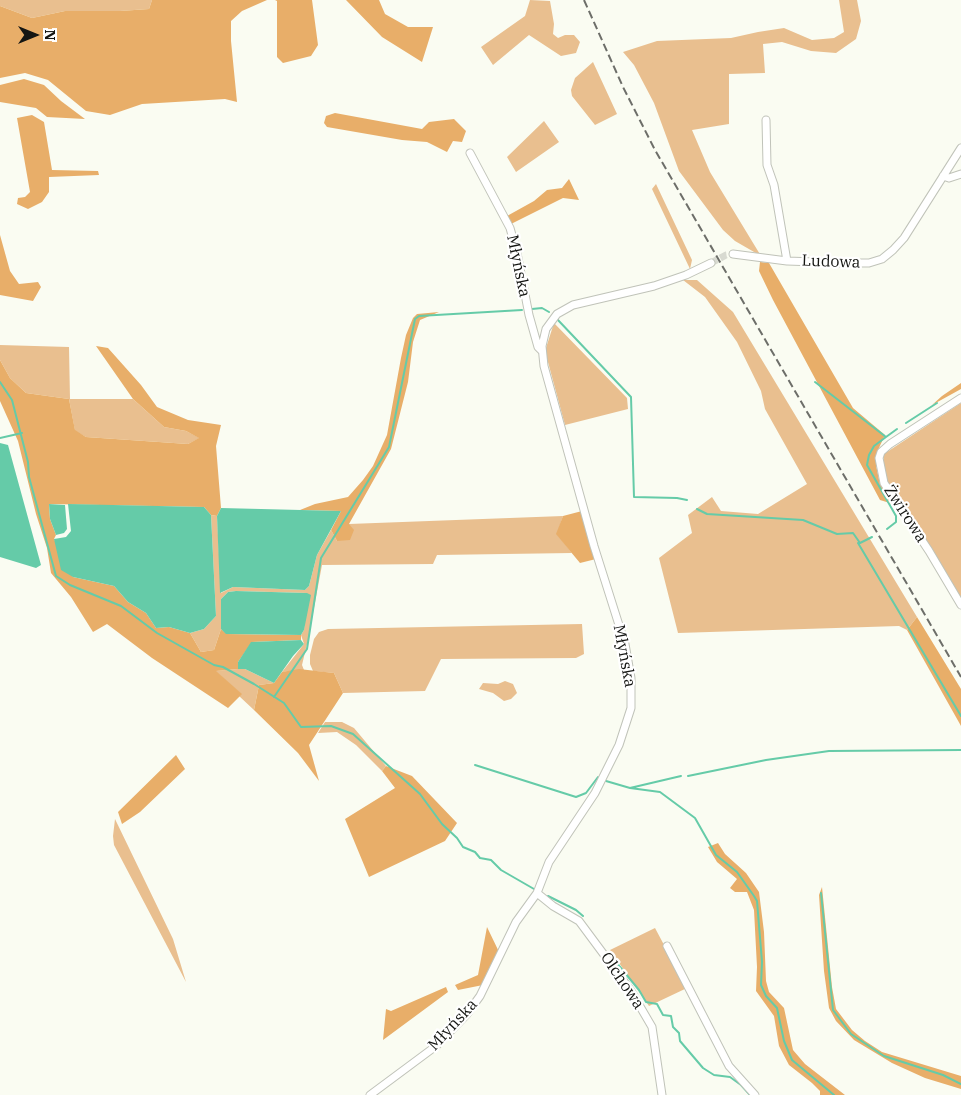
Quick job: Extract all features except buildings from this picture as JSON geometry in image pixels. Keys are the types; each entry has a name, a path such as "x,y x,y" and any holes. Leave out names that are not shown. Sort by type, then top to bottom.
{"street":[{"path":"766,120 767,165 774,185 787,261"},
{"name":"Ludowa","path":"733,254 787,261 869,263 882,259 899,244 961,148"},
{"name":"Młyńska","path":"370,1095 436,1046 467,1014 480,996 516,922 537,893 549,862 595,793 619,745 631,708 631,678 625,644 587,519 544,366 542,352 538,347 529,315 517,253 510,228 470,153"},
{"path":"943,176 949,178 961,174"},
{"path":"542,352 544,334 548,324 561,311 584,302 654,286 711,263"},
{"name":"Żwirowa","path":"961,398 890,444 881,452 879,458 884,483 929,551 961,605"},
{"name":"Olchowa","path":"537,893 553,906 579,921 631,990 652,1028 662,1095"},
{"path":"667,946 728,1066 755,1095"}],"shaded area":[{"path":"0,0 152,0 149,9 65,11 32,18 0,6"},
{"path":"152,0 267,0 242,11 231,21 237,102 225,99 142,104 110,115 86,111 48,80 25,73 0,78 0,6 32,18 65,11 149,9"},
{"path":"275,0 312,0 318,45 311,56 283,63 277,57 277,1"},
{"path":"346,0 379,0 385,14 408,27 433,27 422,62 382,37"},
{"path":"530,0 550,1 554,24 553,34 558,38 565,35 574,35 580,42 576,53 561,56 529,35 493,65 481,47 525,16"},
{"path":"839,0 857,0 861,21 856,39 836,53 811,51 782,42 763,44 765,73 729,74 729,124 692,130 710,172 761,256 735,241 723,230 679,171 654,103 634,65 623,52 657,41 731,38 784,28 812,40 834,38 844,32"},
{"path":"593,62 617,114 595,125 572,96 571,90 575,78"},
{"path":"24,79 44,85 85,119 47,117 36,108 0,102 0,85"},
{"path":"335,113 422,129 429,122 454,119 466,131 462,142 453,141 447,152 427,142 402,140 327,127 324,123 326,116"},
{"path":"32,115 44,122 52,170 98,171 99,175 49,177 49,192 42,202 28,209 17,204 18,198 25,197 30,192 17,118"},
{"path":"544,121 559,142 516,172 507,157"},
{"path":"569,179 579,200 563,198 511,224 507,216 534,201 547,190 562,188"},
{"path":"656,184 692,260 690,269 652,189"},
{"path":"0,235 10,271 19,284 38,282 41,287 33,301 0,295"},
{"path":"760,262 769,263 853,408 885,435 878,450 876,465 880,484 893,504 880,500 773,300 759,271"},
{"path":"683,280 697,280 733,312 917,617 907,630 899,626 678,633 659,558 692,533 688,515 712,497 721,511 758,514 807,484 765,409 761,391 737,342 705,297"},
{"path":"439,312 420,320 413,342 408,382 391,449 349,524 354,530 350,540 337,541 331,530 341,511 300,510 315,504 348,497 373,466 387,435 406,335 413,318 417,314"},
{"path":"554,323 627,398 628,409 565,425 545,351"},
{"path":"0,345 69,347 70,399 133,399 164,427 186,431 200,438 188,444 86,437 75,431 69,399 26,393 10,378 0,360"},
{"path":"96,346 108,348 141,385 157,407 188,420 221,425 216,446 221,508 217,516 211,515 204,507 49,504 50,519 56,535 54,539 73,577 114,586 128,602 146,613 156,628 169,627 190,633 201,652 214,650 221,629 227,634 301,635 301,640 252,642 238,662 238,669 216,671 242,694 228,708 152,658 107,624 93,632 71,597 51,573 47,548 36,514 18,441 0,401 0,360 10,378 26,393 69,399 75,430 86,437 188,444 199,438 186,431 164,427 133,399"},
{"path":"961,383 961,389 932,405 942,396"},
{"path":"961,403 961,599 887,481 883,464 884,454"},
{"path":"0,443 8,445 41,565 36,568 0,557"},
{"path":"49,504 65,505 67,529 64,533 56,535 50,519"},
{"path":"68,504 204,507 211,515 216,616 204,629 190,633 169,627 156,628 146,613 128,602 114,586 73,577 61,570 54,539 66,537 71,531"},
{"path":"221,508 341,511 317,555 309,586 305,590 233,587 220,593 217,516"},
{"path":"582,511 596,559 580,563 556,534 563,516"},
{"path":"211,515 217,516 221,593 233,587 305,590 309,586 317,555 331,530 337,541 349,524 563,516 557,534 572,553 437,555 433,564 322,565 302,665 304,670 282,672 304,644 301,635 304,630 307,593 228,592 221,599 221,629 214,650 201,652 190,633 204,629 216,616"},
{"path":"228,592 307,593 311,595 304,630 301,635 226,634 221,629 221,599"},
{"path":"917,617 961,689 961,726 907,630"},
{"path":"582,624 584,654 576,658 441,659 425,691 343,693 334,673 313,671 310,664 314,639 319,632 328,629"},
{"path":"301,640 304,644 274,683 245,669 238,669 238,662 251,642"},
{"path":"245,669 274,683 259,685 254,710 239,696 241,694 215,671"},
{"path":"299,669 334,673 343,693 309,745 319,781 298,753 254,710 259,685 274,683 282,672"},
{"path":"505,681 513,684 517,693 511,699 504,701 493,693 479,689 483,683 498,684"},
{"path":"325,722 342,722 354,728 386,766 382,771 356,745 337,732 318,733"},
{"path":"176,755 185,769 140,812 122,824 118,812"},
{"path":"386,766 412,776 457,823 445,841 369,877 345,819 395,788 382,771"},
{"path":"115,819 173,939 186,982 114,845"},
{"path":"718,843 725,854 746,873 759,892 764,932 766,981 769,992 784,1008 793,1050 805,1064 845,1095 820,1095 820,1091 812,1083 789,1065 779,1046 774,1016 756,991 757,967 754,910 747,892 735,892 730,888 737,879 717,862 708,847"},
{"path":"822,887 836,1009 852,1030 882,1052 961,1076 961,1089 925,1078 892,1063 854,1040 836,1021 829,1008 824,971 819,895"},
{"path":"487,927 500,954 483,985 458,990 455,985 478,975"},
{"path":"655,928 687,988 649,1006 610,950"},
{"path":"446,987 448,992 383,1040 386,1009 391,1011"}],"waterway":[{"path":"532,309 542,308 549,312"},
{"path":"274,697 307,649 321,558 389,447 415,319 419,316 522,310"},
{"path":"557,319 631,397 634,497 687,500"},
{"path":"0,382 12,400 28,462 29,477 56,576 70,585 121,606 157,633 214,665 223,667 254,684 284,703 301,727 331,726 353,734 420,794 442,824 457,838 463,847 475,852 480,858 491,860 501,870 534,889"},
{"path":"815,382 886,437 874,446 869,455 867,465 896,516 896,522 887,529"},
{"path":"906,423 937,403"},
{"path":"886,437 897,429"},
{"path":"0,438 22,433"},
{"path":"697,509 707,514 803,520 837,534 853,533 860,543 872,537"},
{"path":"858,543 961,716"},
{"path":"688,776 766,760 829,751 961,750"},
{"path":"475,765 576,797 586,793 598,777"},
{"path":"606,781 630,788 681,776"},
{"path":"630,788 660,792 695,818 716,855 737,872 754,896 757,901 762,962 761,985 766,996 777,1008 784,1041 792,1060 834,1095"},
{"path":"821,893 833,1010 851,1034 884,1056 943,1075 961,1084"},
{"path":"548,896 576,910 583,916"},
{"path":"611,956 639,990 646,1002 657,1004 663,1015 671,1016 673,1027 679,1033 680,1041 703,1068 714,1075 730,1077 750,1095"}],"tunnel":[{"path":"711,263 726,255 733,254"}],"railway":[{"path":"584,0 623,87 655,150 961,677"}]}
